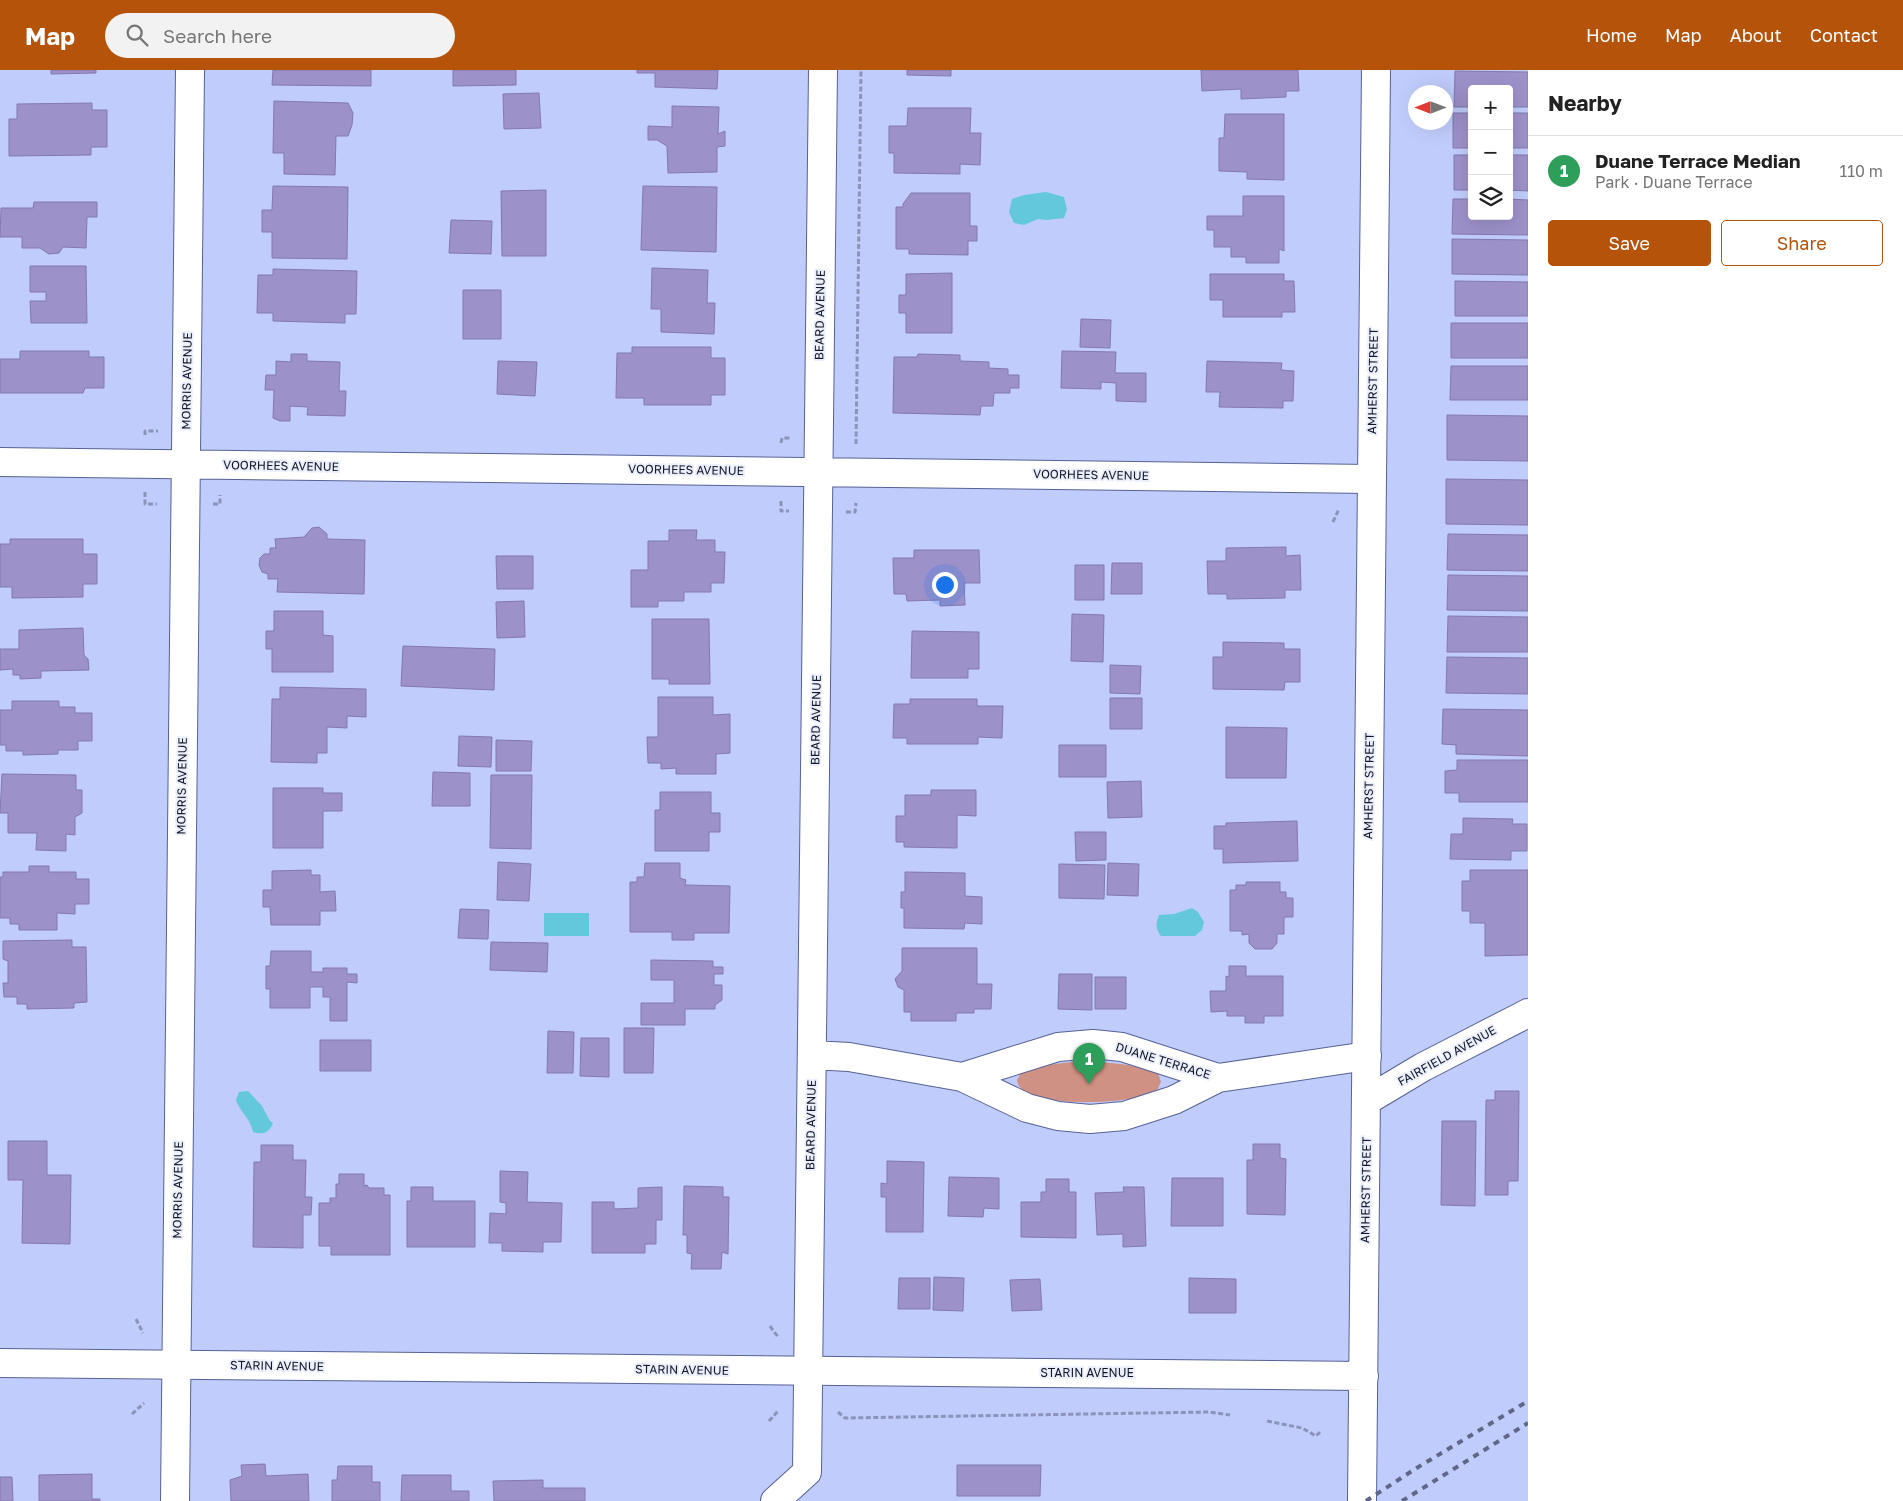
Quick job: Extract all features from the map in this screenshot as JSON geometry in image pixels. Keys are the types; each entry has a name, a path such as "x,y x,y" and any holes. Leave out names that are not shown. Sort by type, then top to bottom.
{"street":[{"name":"MORRIS AVENUE","path":"175,1501 190,70"},
{"name":"BEARD AVENUE","path":"775,1501 806,1472 809,1371 823,70"},
{"name":"AMHERST STREET","path":"1362,1501 1376,70"},
{"name":"VOORHEES AVENUE","path":"0,462 1372,479"},
{"name":"FAIRFIELD AVENUE","path":"1366,1101 1423,1067 1528,1013"},
{"name":"DUANE TERRACE","path":"962,1077 1058,1047 1093,1044 1122,1047 1218,1078"},
{"name":"DUANE TERRACE","path":"812,1055 849,1057 962,1077 1027,1108 1058,1116 1090,1119 1124,1116 1174,1100 1218,1078 1367,1056"},
{"name":"STARIN AVENUE","path":"0,1364 1364,1376"}],"path":[{"path":"856,439 861,70"},
{"path":"145,431 161,431"},
{"path":"781,497 781,511"},
{"path":"145,504 160,504"},
{"path":"1333,522 1339,508"},
{"path":"136,1319 143,1333"},
{"path":"770,1326 780,1339"},
{"path":"132,1414 144,1403"},
{"path":"769,1420 778,1410"},
{"path":"837,1412 845,1418 1210,1412 1230,1415"},
{"path":"1267,1421 1302,1428 1316,1436 1320,1431"}],"shaded area":[{"path":"1046,192 1064,197 1067,209 1064,218 1038,219 1024,225 1014,223 1009,212 1012,199"},
{"path":"1192,908 1198,912 1204,922 1202,930 1195,936 1161,936 1157,926 1159,915 1174,914"},
{"path":"544,913 589,913 589,936 544,936"},
{"path":"1072,1062 1127,1065 1148,1069 1158,1073 1161,1082 1156,1090 1144,1096 1085,1102 1064,1101 1029,1094 1020,1087 1017,1080 1022,1071 1029,1067"},
{"path":"248,1091 262,1106 273,1123 270,1129 265,1132 253,1132 250,1123 236,1100 239,1092"}],"building":[{"path":"51,70 96,70 96,73 51,74"},
{"path":"273,70 371,70 371,86 272,85"},
{"path":"453,70 516,70 516,85 453,86"},
{"path":"637,70 718,70 717,89 655,87 655,73 637,73"},
{"path":"907,70 951,70 951,76 907,75"},
{"path":"1201,70 1298,70 1299,91 1286,91 1286,97 1241,99 1241,89 1202,91"},
{"path":"1455,71 1528,72 1528,107 1513,107 1513,85 1468,85 1468,107 1454,107"},
{"path":"539,93 541,128 504,129 503,94"},
{"path":"274,101 348,103 353,113 352,125 348,136 336,136 335,175 284,174 284,153 273,153"},
{"path":"92,103 92,110 107,110 107,147 91,147 91,155 9,156 9,119 17,119 17,104"},
{"path":"672,106 719,107 718,134 725,131 725,146 717,147 717,172 668,173 667,146 657,140 648,140 648,126 672,127"},
{"path":"908,108 971,108 970,133 981,133 980,165 960,164 960,174 894,173 894,153 889,153 889,126 907,126"},
{"path":"1453,113 1468,113 1468,148 1453,148"},
{"path":"1513,113 1528,113 1528,148 1513,148"},
{"path":"1225,114 1284,114 1284,180 1247,179 1247,172 1219,171 1219,138 1224,138"},
{"path":"1454,155 1468,155 1468,190 1454,190"},
{"path":"1513,155 1528,155 1528,191 1513,190"},
{"path":"273,186 348,187 347,259 272,258 272,232 262,232 262,210 272,210"},
{"path":"643,186 717,187 716,252 641,250"},
{"path":"546,190 546,256 502,256 501,191"},
{"path":"911,193 970,193 970,226 977,226 977,241 968,241 968,255 909,254 909,249 896,249 896,207 903,207"},
{"path":"1243,196 1284,196 1284,251 1279,249 1279,263 1246,263 1246,257 1231,257 1231,247 1214,247 1214,230 1207,230 1207,216 1243,216"},
{"path":"1453,199 1468,199 1468,220 1513,220 1513,199 1528,200 1528,235 1452,234"},
{"path":"34,202 97,202 97,217 87,217 86,248 63,247 59,253 49,254 40,248 22,248 22,237 0,237 1,208 33,208"},
{"path":"451,220 492,221 491,254 449,253"},
{"path":"1452,239 1528,240 1528,275 1452,274"},
{"path":"30,266 86,266 87,323 31,323 30,301 46,301 46,292 30,292"},
{"path":"652,268 708,270 707,303 715,303 714,334 661,332 661,309 651,309"},
{"path":"273,269 357,271 356,314 345,314 345,323 273,321 273,313 257,313 258,275 273,275"},
{"path":"952,273 952,333 906,333 906,313 899,313 899,295 906,295 906,274"},
{"path":"1210,274 1284,274 1284,281 1294,281 1295,312 1282,312 1282,317 1223,317 1223,300 1210,300"},
{"path":"1455,281 1528,282 1528,316 1455,316"},
{"path":"463,290 501,290 501,339 463,339"},
{"path":"1081,319 1111,320 1110,348 1080,347"},
{"path":"1451,323 1528,323 1528,358 1451,358"},
{"path":"632,347 711,347 711,358 725,358 725,395 711,395 711,405 644,405 644,398 616,398 617,353 632,353"},
{"path":"20,351 89,351 89,357 104,357 104,388 85,388 83,393 0,393 0,359 20,359"},
{"path":"1062,351 1116,352 1115,373 1146,373 1146,402 1116,401 1116,383 1101,382 1101,389 1061,388"},
{"path":"291,354 307,354 307,361 340,362 339,391 346,391 345,416 307,415 308,407 290,406 290,421 280,421 273,418 274,390 265,390 266,375 276,375 276,361 291,362"},
{"path":"918,354 960,355 960,361 989,362 989,368 1008,369 1008,375 1019,375 1019,388 1010,388 1010,393 994,393 993,406 981,406 980,415 893,413 894,357 917,357"},
{"path":"498,361 537,362 535,396 497,394"},
{"path":"1207,361 1282,363 1281,370 1294,371 1293,401 1283,401 1283,408 1219,407 1220,392 1206,392"},
{"path":"1451,366 1528,366 1528,400 1450,400"},
{"path":"1447,415 1528,416 1528,461 1447,460"},
{"path":"1446,479 1528,480 1528,525 1446,524"},
{"path":"319,527 327,534 327,539 365,540 364,594 277,592 278,579 268,579 268,574 262,572 259,565 260,558 264,554 270,554 270,548 276,548 275,539 304,537 312,528"},
{"path":"669,530 697,530 696,540 715,540 715,552 725,552 724,583 711,583 711,592 684,592 684,601 658,601 658,607 631,607 631,570 648,570 648,541 669,541"},
{"path":"1448,534 1528,535 1528,571 1447,570"},
{"path":"10,539 83,539 83,554 97,554 97,584 83,584 83,597 12,598 12,587 0,587 0,544 10,544"},
{"path":"1286,547 1286,556 1300,555 1301,590 1285,590 1285,598 1227,599 1227,594 1208,594 1207,561 1226,561 1226,548"},
{"path":"914,550 979,550 980,583 964,583 965,605 940,606 940,600 907,601 906,594 894,594 893,558 914,558"},
{"path":"496,556 533,556 533,589 497,589"},
{"path":"1112,563 1142,563 1142,594 1111,594"},
{"path":"1075,565 1104,565 1104,600 1075,600"},
{"path":"1448,575 1528,576 1528,611 1447,610"},
{"path":"524,601 525,637 497,638 496,602"},
{"path":"274,611 323,611 323,635 333,636 333,672 272,672 272,649 266,649 266,631 274,631"},
{"path":"1072,614 1104,615 1103,662 1071,661"},
{"path":"1448,616 1528,617 1528,652 1447,652"},
{"path":"652,619 709,619 710,684 669,684 669,679 652,679"},
{"path":"83,628 84,655 88,659 89,670 41,671 41,678 20,679 20,675 13,675 13,669 0,670 0,649 19,649 19,630"},
{"path":"912,631 979,632 979,669 968,669 968,678 911,678"},
{"path":"1223,642 1284,643 1284,649 1300,649 1300,682 1285,682 1284,690 1213,689 1213,657 1223,657"},
{"path":"403,646 495,649 494,690 401,686"},
{"path":"1447,657 1528,658 1528,694 1446,693"},
{"path":"1110,665 1141,666 1140,694 1110,693"},
{"path":"280,687 366,689 366,717 347,716 347,728 327,727 327,753 317,753 317,763 271,762 272,699 280,699"},
{"path":"658,697 713,697 713,715 730,714 730,753 716,754 716,774 676,774 676,768 661,769 661,763 648,763 647,737 658,737"},
{"path":"1110,698 1142,698 1142,729 1110,729"},
{"path":"910,699 977,699 977,706 1003,706 1002,738 978,737 978,744 907,744 907,738 893,738 894,704 910,704"},
{"path":"12,701 59,701 59,707 75,707 75,713 92,713 92,741 78,741 78,750 58,750 58,754 23,755 23,751 6,751 6,745 0,745 0,710 12,710"},
{"path":"1443,709 1528,710 1528,756 1456,754 1456,745 1442,744"},
{"path":"1226,727 1287,728 1286,778 1226,778"},
{"path":"459,736 492,737 491,767 458,766"},
{"path":"496,740 532,741 531,771 496,771"},
{"path":"1059,745 1106,745 1106,777 1059,777"},
{"path":"1457,760 1528,760 1528,802 1459,802 1459,793 1445,793 1445,771 1457,770"},
{"path":"433,772 470,773 470,806 432,806"},
{"path":"2,774 76,775 76,790 82,790 82,813 75,817 75,835 66,834 66,851 36,850 37,833 8,833 8,813 0,813"},
{"path":"491,775 532,775 531,849 490,848"},
{"path":"1141,781 1142,817 1108,818 1107,782"},
{"path":"273,788 323,788 323,793 342,793 342,811 323,811 323,848 273,848"},
{"path":"931,790 976,790 976,816 957,815 957,848 904,847 904,842 896,842 896,816 905,816 905,795 931,795"},
{"path":"660,792 711,792 711,813 720,813 720,832 709,832 709,851 655,851 655,810 660,810"},
{"path":"1463,818 1513,819 1512,824 1527,824 1527,851 1511,851 1511,860 1450,859 1451,834 1463,834"},
{"path":"1297,821 1298,861 1223,863 1223,849 1214,849 1214,826 1226,826 1226,823"},
{"path":"1075,832 1106,832 1106,860 1076,861"},
{"path":"498,862 531,864 529,901 497,900"},
{"path":"645,863 680,863 680,878 686,880 685,885 730,886 729,933 694,933 694,940 672,940 672,932 630,932 630,882 637,882 637,877 644,877"},
{"path":"1108,863 1139,864 1138,896 1107,895"},
{"path":"1059,864 1105,865 1104,899 1059,898"},
{"path":"29,866 49,866 49,872 76,872 76,879 89,879 89,904 75,904 75,914 57,913 57,930 19,930 19,924 10,924 10,918 0,918 0,877 3,877 3,872 29,872"},
{"path":"311,870 311,875 320,875 320,892 335,891 336,911 320,911 320,925 271,925 270,907 263,907 263,890 272,890 272,871"},
{"path":"1470,870 1528,870 1528,955 1485,956 1485,923 1470,923 1470,911 1462,911 1462,881 1470,881"},
{"path":"905,872 965,873 965,896 982,897 982,924 965,923 964,929 904,928 904,908 901,908 901,892 905,892"},
{"path":"1246,882 1280,882 1280,892 1286,892 1286,898 1293,898 1293,917 1284,917 1284,934 1277,934 1277,943 1272,949 1255,949 1249,943 1249,934 1242,935 1242,931 1230,931 1230,890 1236,890 1236,885 1246,885"},
{"path":"460,909 489,910 488,939 458,938"},
{"path":"72,940 72,947 86,947 87,1002 74,1003 74,1008 27,1009 27,1004 17,1004 17,997 4,997 3,983 8,983 8,961 3,959 3,941"},
{"path":"491,942 548,943 547,972 490,970"},
{"path":"902,948 977,948 977,984 992,984 991,1009 974,1009 974,1013 956,1013 956,1021 911,1021 911,1012 904,1012 904,990 898,987 895,979 902,971"},
{"path":"271,951 311,951 311,972 323,972 323,968 347,968 347,974 357,974 357,983 347,982 347,1021 330,1021 330,997 323,997 323,987 310,987 310,1008 270,1008 270,989 266,989 266,966 270,966"},
{"path":"651,960 713,961 713,967 723,967 723,974 714,974 714,985 722,985 722,1000 715,1005 715,1009 685,1009 685,1025 641,1025 641,1003 674,1003 674,980 651,980"},
{"path":"1229,966 1246,966 1246,976 1283,976 1283,1016 1264,1016 1264,1023 1245,1023 1245,1016 1227,1016 1227,1011 1211,1012 1210,991 1226,991 1226,976 1229,977"},
{"path":"1059,974 1092,974 1092,1010 1058,1009"},
{"path":"1095,977 1126,977 1126,1009 1095,1009"},
{"path":"624,1028 654,1028 653,1073 624,1073"},
{"path":"548,1031 574,1032 573,1073 547,1073"},
{"path":"581,1038 609,1038 609,1077 580,1076"},
{"path":"320,1040 371,1040 371,1071 320,1071"},
{"path":"1495,1091 1519,1091 1518,1181 1508,1181 1508,1195 1485,1195 1486,1100 1495,1100"},
{"path":"1442,1121 1476,1121 1475,1206 1441,1205"},
{"path":"8,1141 47,1141 47,1175 71,1175 70,1244 22,1243 23,1180 8,1180"},
{"path":"1253,1144 1280,1144 1280,1158 1286,1159 1285,1215 1247,1214 1247,1160 1253,1160"},
{"path":"261,1145 293,1145 293,1160 306,1160 305,1197 312,1197 311,1215 303,1215 303,1248 253,1247 254,1162 261,1162"},
{"path":"887,1161 924,1162 923,1232 886,1232 886,1197 881,1197 881,1183 887,1184"},
{"path":"500,1171 528,1172 527,1202 562,1203 561,1242 543,1242 543,1252 502,1251 502,1243 489,1243 490,1213 506,1214 506,1203 500,1202"},
{"path":"339,1174 364,1174 364,1186 384,1188 384,1195 390,1195 390,1255 331,1255 331,1246 319,1246 319,1203 330,1203 330,1198 336,1198 336,1184 339,1184"},
{"path":"949,1177 999,1178 999,1209 984,1208 983,1217 948,1216"},
{"path":"1172,1178 1223,1178 1223,1226 1171,1226"},
{"path":"1046,1179 1069,1179 1069,1192 1076,1192 1076,1238 1021,1237 1021,1202 1041,1202 1041,1192 1046,1192"},
{"path":"684,1186 723,1187 723,1197 729,1197 728,1254 722,1252 721,1269 691,1269 692,1254 687,1253 687,1235 683,1235"},
{"path":"411,1187 433,1187 433,1201 475,1201 475,1247 407,1247 407,1201 411,1201"},
{"path":"662,1187 662,1220 656,1220 656,1244 645,1244 645,1253 592,1253 592,1202 614,1202 614,1209 638,1208 638,1188"},
{"path":"1123,1187 1144,1187 1146,1246 1123,1247 1123,1234 1097,1235 1095,1193 1124,1192"},
{"path":"934,1277 964,1278 963,1311 933,1310"},
{"path":"899,1278 930,1278 930,1309 898,1309"},
{"path":"1189,1278 1236,1279 1236,1313 1189,1313"},
{"path":"1040,1279 1042,1310 1012,1311 1010,1280"},
{"path":"265,1464 266,1476 308,1474 309,1501 231,1501 230,1480 242,1476 241,1465"},
{"path":"957,1465 1041,1465 1040,1496 957,1496"},
{"path":"338,1466 372,1466 372,1482 380,1482 380,1501 332,1501 332,1480 337,1480"},
{"path":"92,1474 92,1499 100,1499 100,1501 39,1501 39,1475"},
{"path":"402,1475 451,1475 451,1491 469,1491 469,1501 401,1501"},
{"path":"0,1477 12,1477 13,1501 0,1501"},
{"path":"543,1480 543,1488 585,1488 585,1501 494,1501 493,1481"}],"railway":[{"path":"1366,1501 1528,1401"},
{"path":"1402,1501 1528,1423"}],"place":[{"name":"Duane Terrace Median","path":"1089,1084"}]}
